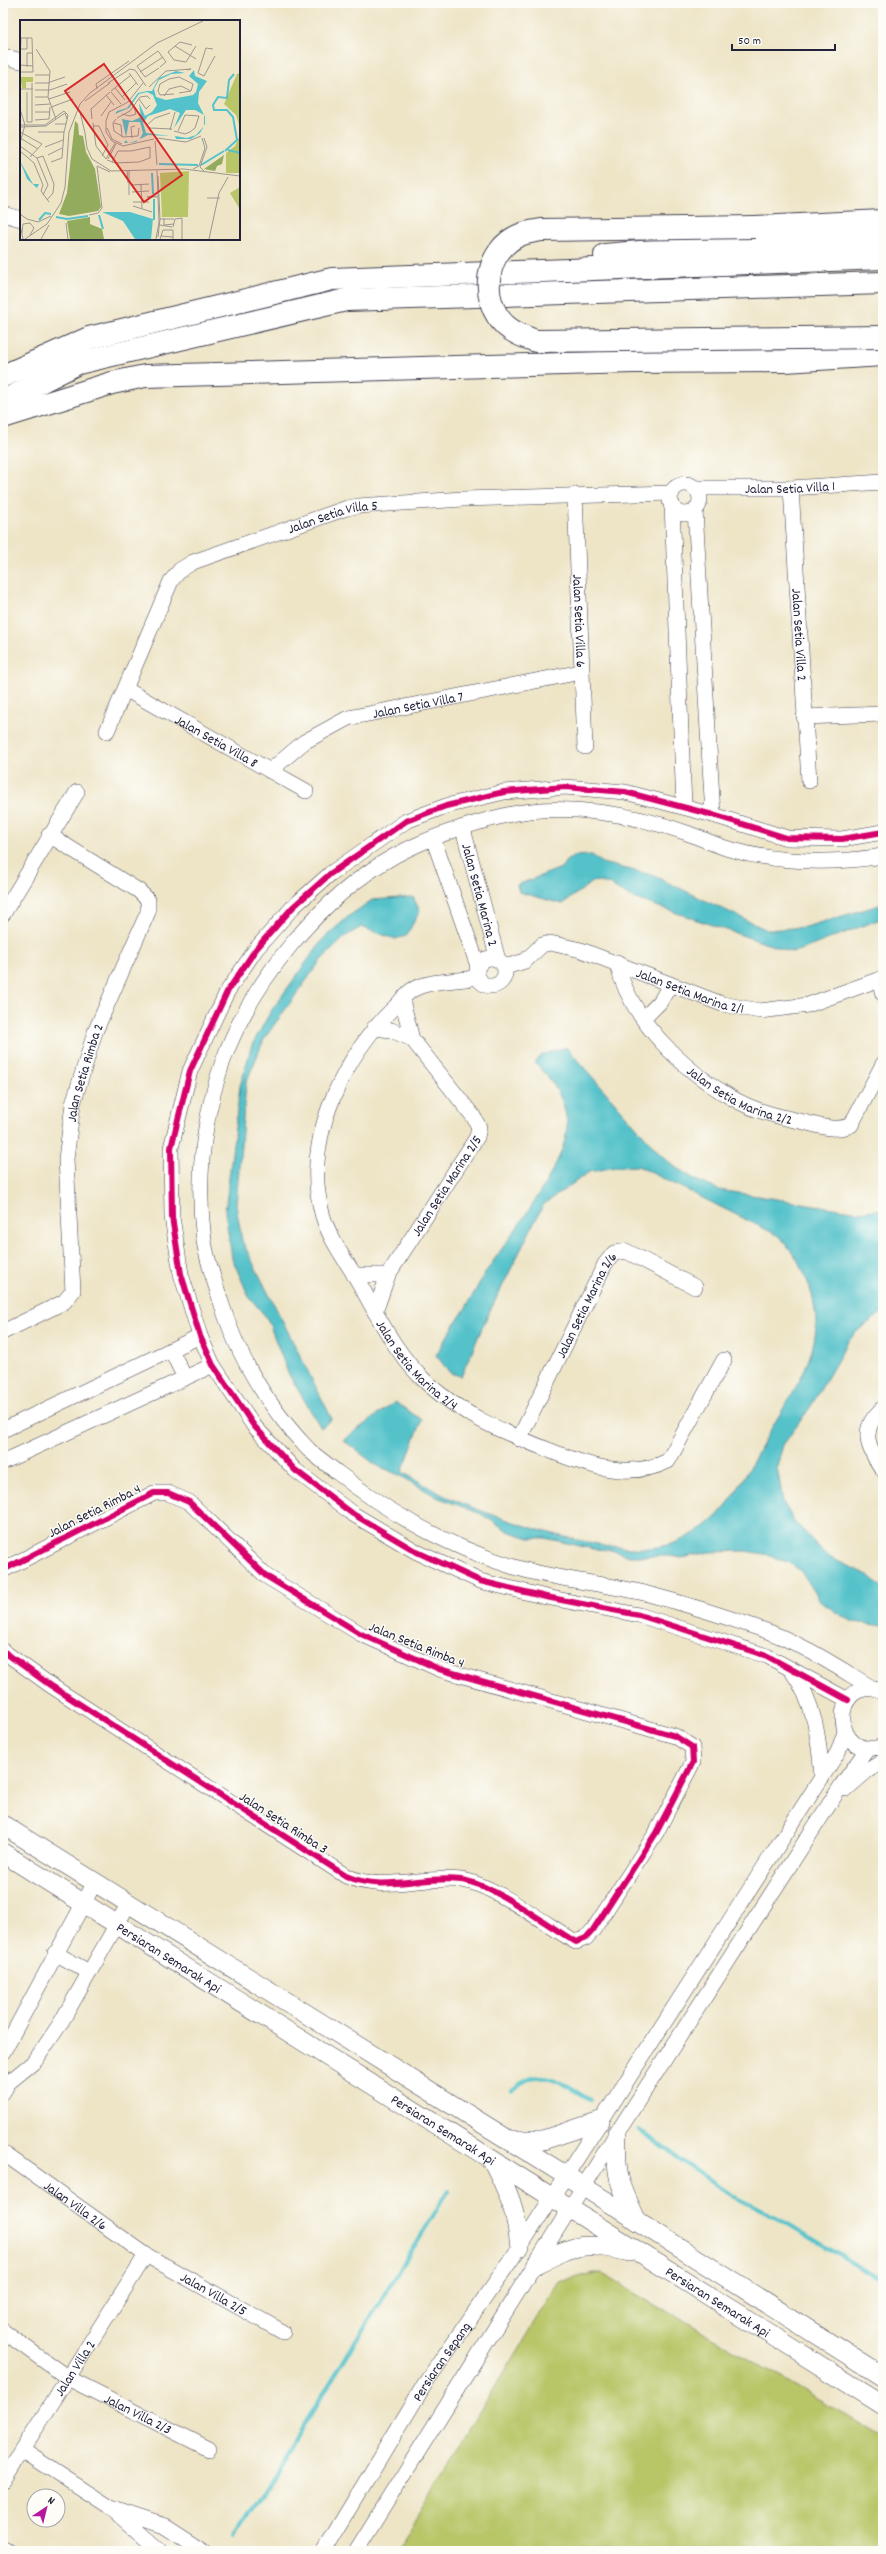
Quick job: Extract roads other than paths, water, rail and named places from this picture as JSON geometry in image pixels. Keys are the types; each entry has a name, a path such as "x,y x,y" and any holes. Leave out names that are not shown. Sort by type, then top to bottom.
{"highway":[{"path":"883,221 756,227 542,230 520,235 507,244 492,265 488,281 489,298 494,312 505,325 518,335 536,341 883,337"},
{"path":"546,271 588,256 720,245 883,240"},
{"path":"3,376 88,338 332,280 883,258"},
{"path":"3,401 78,363 346,300 883,283"},
{"path":"3,417 112,383 145,376 632,362 785,361 883,355"}],"main road":[{"name":"Persiaran Semarak Api","path":"3,1825 585,2187 883,2377"},
{"name":"Persiaran Semarak Api","path":"3,1853 883,2405"},
{"path":"508,2140 543,2140 600,2120"},
{"path":"617,2133 615,2164 618,2178 637,2221"},
{"path":"492,2160 508,2190 517,2216 520,2247"},
{"path":"537,2264 574,2247 595,2244 645,2256"}],"street":[{"path":"3,56 20,61"},
{"path":"3,214 20,219"},
{"name":"Jalan Setia Villa 1","path":"696,488 791,488 883,482"},
{"path":"684,807 672,499 680,485 691,485 696,488 700,497 695,510 713,815"},
{"name":"Jalan Setia Villa 2","path":"791,488 808,781"},
{"name":"Jalan Setia Villa 5","path":"107,731 127,690 171,581 180,570 193,562 347,508 575,495 672,499"},
{"name":"Jalan Setia Villa 6","path":"575,495 585,747"},
{"path":"672,499 682,514 689,514 695,510"},
{"name":"Jalan Setia Villa 7","path":"270,771 304,742 348,718 581,672"},
{"name":"Jalan Setia Villa 8","path":"127,690 306,791"},
{"path":"804,717 883,714"},
{"path":"848,1700 788,1666 767,1656 639,1615 546,1597 480,1581 417,1552 353,1514 295,1470 254,1426 213,1365 200,1336 180,1274 173,1224 171,1148 190,1071 227,992 256,949 293,907 330,874 406,820 446,806 504,792 565,787 625,792 713,815 787,838 842,840 883,832"},
{"path":"3,914 49,835 77,792"},
{"path":"878,1690 809,1650 766,1631 645,1593 584,1583 513,1566 442,1538 366,1495 311,1452 275,1409 245,1363 228,1324 204,1245 200,1176 210,1099 233,1034 249,1003 278,962 314,920 353,884 394,856 433,838 511,814 558,810 636,818 684,832 730,849 789,861 850,861 883,856"},
{"name":"Jalan Setia Marina 2","path":"463,829 502,964"},
{"name":"Jalan Setia Rimba 2","path":"3,1332 64,1302 73,1291 66,1159 73,1104 95,1032 148,912 148,900 139,892 49,835"},
{"path":"433,838 481,983 493,987 504,980 502,964 489,958 483,960 478,972"},
{"name":"Jalan Setia Marina 2/1","path":"502,964 525,961 542,945 550,943 581,950 722,1004 760,1010 808,1005 882,984"},
{"name":"Jalan Setia Marina 2/2","path":"617,963 621,981 644,1018 670,1050 688,1067 734,1099 778,1116 836,1129 851,1126 883,1064"},
{"name":"Jalan Setia Marina 2/4","path":"478,972 425,985 412,991 402,1000 374,1028 344,1073 327,1118 318,1159 317,1183 321,1210 331,1236 376,1312 388,1337 408,1364 428,1384 457,1407 495,1429 572,1460 604,1468 636,1471 655,1467 668,1461 724,1360"},
{"path":"644,1018 660,1002 670,985"},
{"path":"402,1000 412,1039"},
{"path":"374,1028 391,1030 412,1039"},
{"name":"Jalan Setia Marina 2/5","path":"376,1312 388,1275 477,1137 479,1127 474,1116 412,1039"},
{"name":"Jalan Setia Marina 2/6","path":"519,1439 605,1264 614,1253 626,1251 695,1287"},
{"path":"354,1275 388,1275"},
{"path":"3,1430 200,1336"},
{"path":"171,1350 185,1378"},
{"path":"3,1462 213,1365"},
{"path":"883,1408 868,1426 868,1437 870,1452 883,1470"},
{"name":"Jalan Setia Rimba 4","path":"3,1570 154,1493 168,1492 189,1502 266,1576 361,1634 439,1670 675,1736 692,1748 693,1762 656,1833 597,1924 586,1938 576,1942"},
{"name":"Jalan Setia Rimba 3","path":"3,1651 50,1685 346,1876 361,1883 459,1879 479,1884 576,1942"},
{"path":"788,1666 803,1687 812,1707 819,1739 822,1777"},
{"path":"878,1690 864,1689 848,1700 842,1715 845,1732 850,1740 868,1748 883,1746"},
{"name":"Persiaran Sepang","path":"324,2551 426,2382 520,2247 600,2120 838,1752 845,1732"},
{"path":"829,1805 868,1748"},
{"path":"829,1805 867,1771 883,1761"},
{"name":"Persiaran Sepang","path":"356,2551 571,2210 617,2133 829,1805"},
{"path":"3,2052 55,1953 95,1882"},
{"path":"5,2084 35,2061 129,1902"},
{"path":"55,1953 89,1972"},
{"name":"Jalan Villa 2/6","path":"6,2155 146,2254"},
{"name":"Jalan Villa 2/5","path":"146,2254 283,2332"},
{"name":"Jalan Villa 2","path":"3,2480 146,2254"},
{"name":"Jalan Villa 2/3","path":"3,2331 68,2378 209,2449"},
{"path":"22,2450 111,2508 160,2551"},
{"path":"111,2508 165,2526 204,2551"},
{"path":"3,2548 7,2551"}],"water":[{"path":"592,855 602,863 652,875 767,930 805,927 883,904 883,918 801,950 791,952 630,897 610,884 594,881 562,904 519,892 517,885 561,868 566,861 574,856"},
{"path":"413,897 420,911 406,936 395,939 361,927 346,936 321,960 264,1039 246,1083 236,1205 242,1241 332,1419 321,1428 288,1373 267,1318 249,1297 232,1258 225,1212 240,1086 252,1045 271,1011 323,939 349,916 372,900"},
{"path":"566,1047 660,1154 675,1167 696,1180 719,1190 859,1212 883,1209 883,1312 856,1332 848,1342 811,1406 783,1445 777,1467 783,1502 794,1521 828,1557 870,1576 883,1588 883,1626 854,1622 840,1615 821,1602 802,1572 790,1563 765,1554 745,1551 709,1552 682,1558 670,1556 629,1556 611,1550 593,1549 545,1538 529,1538 510,1532 481,1514 437,1497 401,1476 376,1465 343,1440 395,1402 422,1420 402,1472 434,1490 492,1515 581,1541 610,1546 636,1548 658,1547 682,1540 697,1532 716,1517 725,1507 739,1486 792,1394 810,1354 816,1326 814,1302 806,1276 793,1253 777,1235 638,1166 616,1167 589,1172 543,1205 487,1317 461,1376 450,1373 436,1355 488,1269 528,1212 559,1157 565,1140 567,1126 564,1108 553,1084 535,1063 542,1055"}],"waterway":[{"path":"512,2090 523,2082 533,2078 551,2078 590,2100"},
{"path":"639,2130 733,2196 788,2224 883,2281"},
{"path":"235,2537 449,2190"}]}
